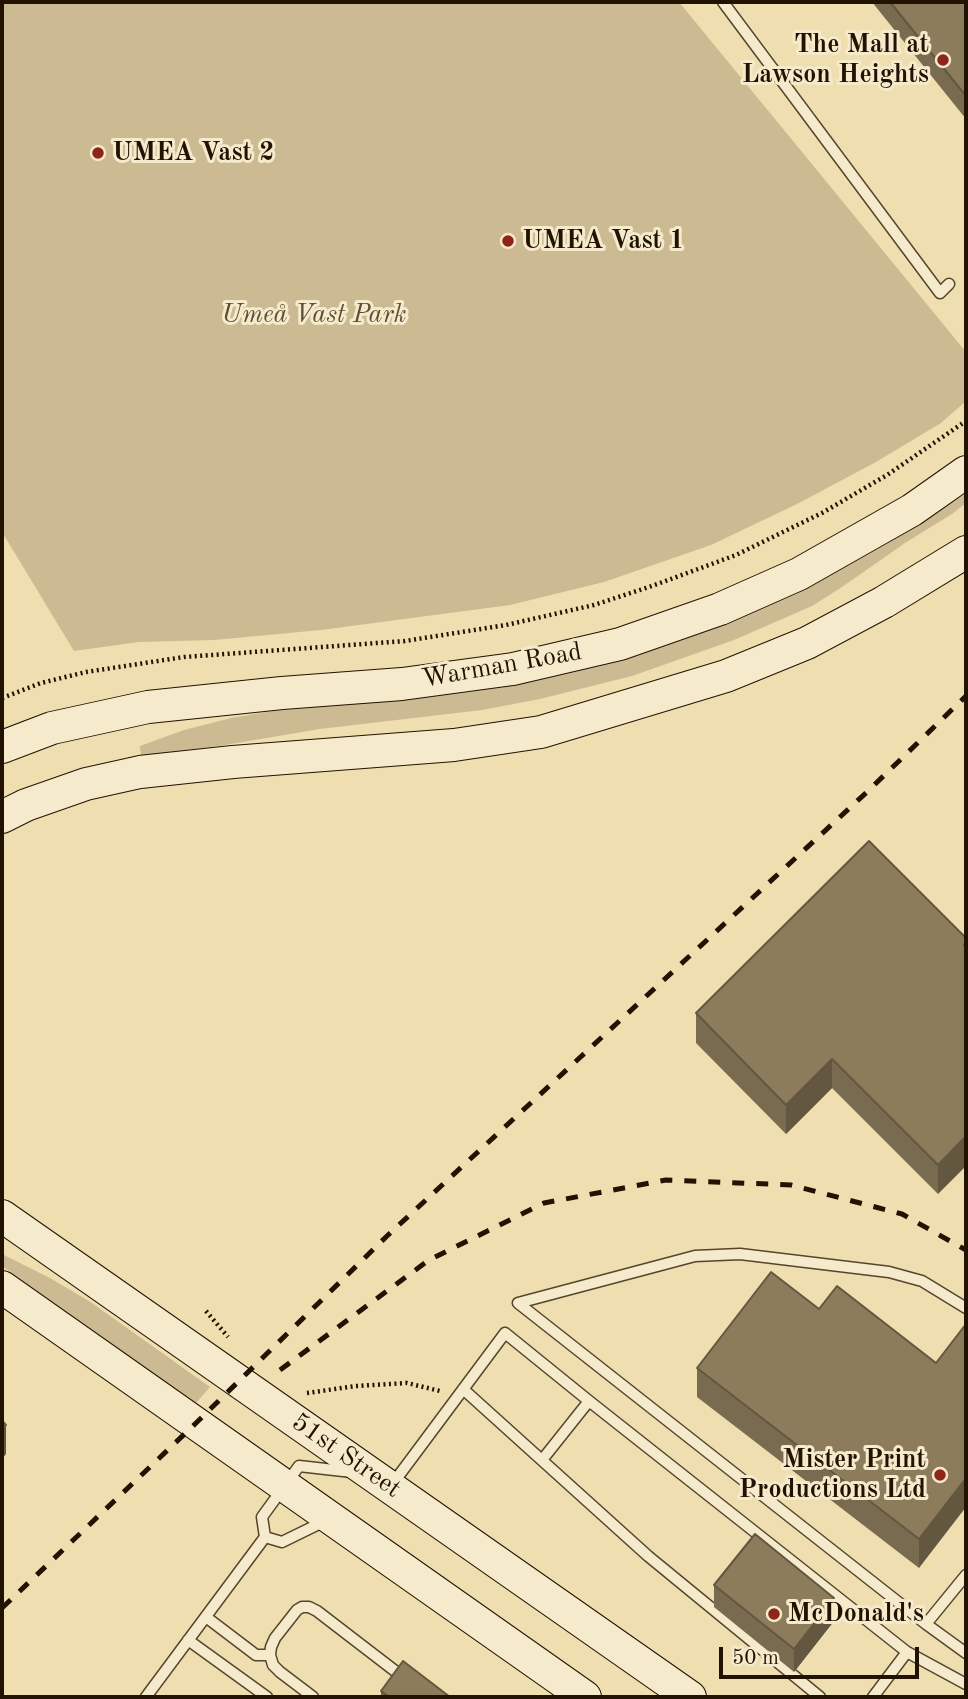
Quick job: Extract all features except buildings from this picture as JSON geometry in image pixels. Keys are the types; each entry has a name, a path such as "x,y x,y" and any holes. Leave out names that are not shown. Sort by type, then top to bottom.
{"main road":[{"name":"Warman Road","path":"2,747 52,728 148,708 271,694 402,684 513,669 620,644 720,609 799,574 912,510 966,472"},
{"path":"2,817 26,805 86,784 140,772 454,745 541,732 726,676 807,643 884,602 966,552"},
{"name":"51st Street","path":"2,1216 690,1697"},
{"path":"2,1287 584,1697"}],"lane":[{"path":"723,2 940,293 949,284"},
{"path":"966,1308 922,1281 889,1272 740,1254 695,1256 518,1303 966,1653"},
{"path":"146,1697 265,1537 262,1517 299,1466 381,1481 460,1392 505,1333 907,1652 966,1684"},
{"path":"460,1392 542,1460 648,1556 820,1697"},
{"path":"542,1460 589,1401"},
{"path":"265,1537 282,1542 330,1519"},
{"path":"926,1624 966,1575"},
{"path":"313,1697 280,1672 273,1665 270,1655 275,1638 302,1607 317,1611 399,1674"},
{"path":"206,1617 257,1655 270,1655"},
{"path":"188,1640 267,1697"},
{"path":"873,1697 907,1652"}],"path":[{"path":"2,698 41,683 86,672 184,657 405,641 506,625 594,605 736,555 810,519 887,475 966,421"},
{"path":"206,1311 234,1345"},
{"path":"302,1394 356,1385 408,1383 460,1392"}],"green space":[{"name":"Umeå Vast Park","path":"2,2 679,2 966,352 966,401 941,423 799,503 711,545 604,582 510,605 321,630 214,640 139,642 74,651 2,532"},
{"path":"966,494 966,503 952,514 812,606 734,640 632,676 482,710 320,729 141,756 140,746 184,730 231,718 273,711 468,692 535,680 722,624 835,573"},
{"path":"2,1254 89,1301 210,1387 196,1403 2,1266"}],"railway":[{"path":"2,1608 387,1236 868,791 966,696"},
{"path":"280,1370 429,1260 544,1203 666,1180 791,1185 902,1214 966,1250"}],"place":[{"name":"The Mall at Lawson Heights","path":"943,60"},
{"name":"UMEA Vast 2","path":"98,153"},
{"name":"UMEA Vast 1","path":"508,241"},
{"name":"Mister Print Productions Ltd","path":"940,1475"},
{"name":"McDonald's","path":"774,1614"}]}
